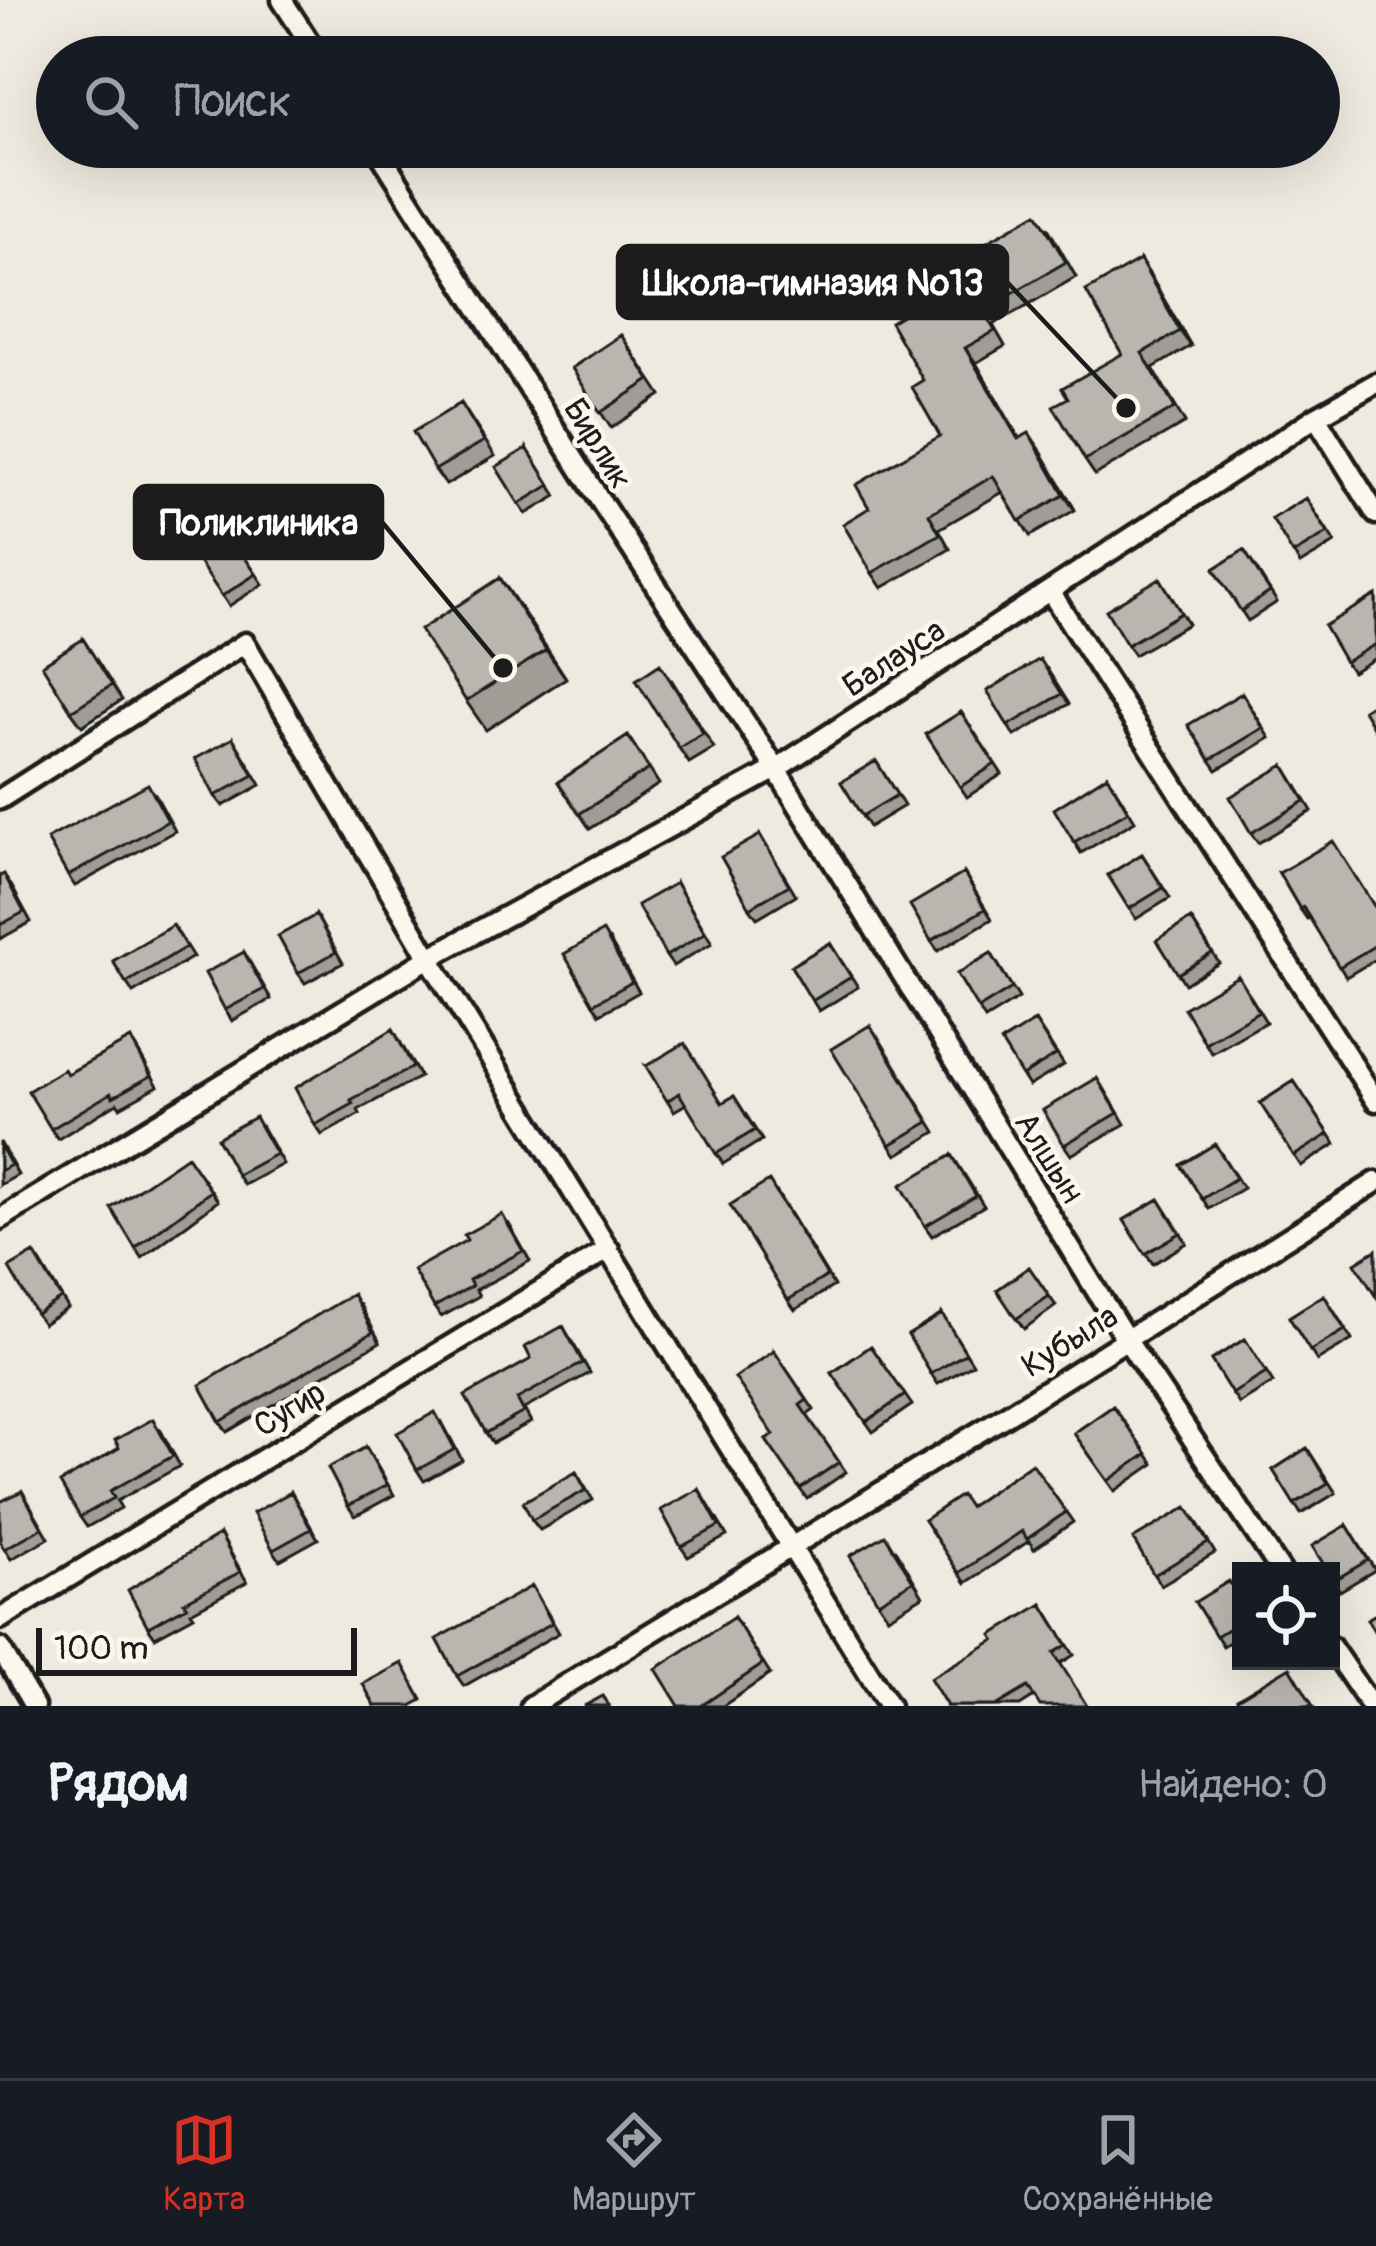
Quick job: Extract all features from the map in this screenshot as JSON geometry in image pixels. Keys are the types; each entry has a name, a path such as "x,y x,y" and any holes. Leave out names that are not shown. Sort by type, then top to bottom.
{"street":[{"path":"282,0 305,36"},
{"name":"Бирлик","path":"389,168 776,769"},
{"name":"Балауса","path":"0,1220 429,958 776,769 1316,417 1376,383"},
{"path":"1316,417 1376,514"},
{"path":"1050,591 1376,1101"},
{"path":"0,799 245,643 429,958 889,1706"},
{"name":"Алшын","path":"776,769 1126,1339 1275,1562"},
{"name":"Кубыла","path":"531,1706 1376,1182"},
{"name":"Сугир","path":"0,1619 609,1249"},
{"path":"0,1648 34,1706"},
{"path":"1340,1660 1371,1706"}],"building":[{"path":"1037,213 1066,262 983,310 995,331 965,348 1018,439 1029,433 1064,495 1019,521 993,476 929,514 940,534 872,573 843,524 869,508 856,485 940,436 912,387 923,380 890,322 968,276 958,259"},
{"path":"1140,260 1180,331 1142,353 1175,408 1085,460 1053,406 1068,398 1062,388 1122,354 1086,291"},
{"path":"621,335 650,380 600,413 572,368"},
{"path":"461,403 484,441 435,470 413,432"},
{"path":"527,448 550,485 519,504 496,467"},
{"path":"1306,498 1328,533 1293,554 1272,519"},
{"path":"233,540 256,574 222,596 199,562"},
{"path":"1244,550 1270,592 1241,611 1214,569"},
{"path":"500,578 546,650 466,701 420,630"},
{"path":"1160,578 1181,613 1127,645 1106,610"},
{"path":"1376,595 1376,644 1345,662 1324,626"},
{"path":"83,639 112,685 71,711 42,665"},
{"path":"1040,659 1062,694 1008,726 987,691"},
{"path":"660,664 703,733 679,748 636,680"},
{"path":"1242,693 1263,728 1210,760 1188,725"},
{"path":"1376,702 1376,732 1363,710"},
{"path":"961,712 995,764 960,787 926,734"},
{"path":"628,736 649,769 579,814 558,782"},
{"path":"233,738 254,775 215,796 195,759"},
{"path":"876,761 897,795 862,816 841,782"},
{"path":"1284,765 1305,801 1251,833 1230,797"},
{"path":"1107,775 1128,811 1074,842 1054,809"},
{"path":"148,784 168,821 68,876 47,839"},
{"path":"760,835 789,885 750,908 721,857"},
{"path":"1333,841 1376,909 1376,945 1339,967 1279,873"},
{"path":"1142,854 1163,888 1129,909 1108,875"},
{"path":"964,873 985,909 931,941 910,905"},
{"path":"4,874 24,912 0,925 0,876"},
{"path":"676,883 705,933 666,956 637,905"},
{"path":"316,915 336,952 298,973 278,936"},
{"path":"1191,919 1212,953 1178,974 1157,940"},
{"path":"173,925 186,947 126,983 113,961"},
{"path":"603,931 632,982 593,1004 564,954"},
{"path":"830,943 851,977 812,1001 791,966"},
{"path":"244,952 264,989 225,1010 205,973"},
{"path":"991,953 1012,988 978,1009 957,974"},
{"path":"1238,976 1259,1011 1205,1043 1184,1008"},
{"path":"1035,1021 1056,1055 1022,1076 1001,1042"},
{"path":"870,1025 929,1122 890,1145 831,1049"},
{"path":"393,1029 413,1067 315,1125 295,1088"},
{"path":"131,1039 151,1076 113,1097 111,1093 51,1129 28,1091"},
{"path":"685,1043 722,1103 734,1096 755,1130 716,1154 679,1093 667,1101 646,1066"},
{"path":"1097,1078 1118,1113 1064,1145 1043,1110"},
{"path":"1294,1081 1329,1134 1294,1156 1260,1103"},
{"path":"255,1117 276,1154 237,1175 217,1138"},
{"path":"1215,1144 1236,1178 1202,1199 1181,1165"},
{"path":"0,1145 11,1165 0,1171"},
{"path":"952,1155 976,1196 925,1226 901,1185"},
{"path":"187,1156 211,1191 135,1248 111,1208"},
{"path":"769,1181 827,1276 788,1300 730,1205"},
{"path":"1159,1199 1180,1233 1145,1254 1124,1220"},
{"path":"502,1214 523,1251 469,1280 472,1286 434,1307 413,1270"},
{"path":"1376,1250 1376,1297 1355,1263"},
{"path":"34,1253 61,1298 36,1314 9,1268"},
{"path":"1029,1267 1049,1296 1016,1319 997,1290"},
{"path":"353,1294 373,1332 220,1422 200,1385"},
{"path":"1324,1295 1345,1330 1310,1351 1289,1317"},
{"path":"942,1314 966,1353 931,1374 908,1335"},
{"path":"563,1326 583,1363 517,1399 524,1412 486,1433 465,1396 531,1359 525,1347"},
{"path":"1245,1339 1266,1373 1232,1394 1211,1360"},
{"path":"871,1346 905,1395 866,1422 832,1373"},
{"path":"774,1351 807,1400 800,1405 839,1462 800,1489 766,1440 774,1435 735,1378"},
{"path":"1113,1406 1147,1454 1108,1481 1074,1433"},
{"path":"435,1412 455,1449 417,1470 397,1433"},
{"path":"153,1419 173,1456 110,1491 114,1498 80,1517 60,1483 119,1448 115,1440"},
{"path":"366,1447 387,1485 348,1506 328,1468"},
{"path":"1307,1448 1328,1483 1294,1504 1273,1470"},
{"path":"1032,1463 1066,1512 1027,1539 1022,1531 959,1573 924,1520 961,1495 969,1507"},
{"path":"576,1472 586,1490 532,1520 523,1502"},
{"path":"699,1489 719,1526 681,1547 661,1510"},
{"path":"22,1491 42,1528 4,1549 0,1502"},
{"path":"291,1492 311,1529 273,1550 253,1513"},
{"path":"1187,1507 1208,1543 1154,1575 1133,1539"},
{"path":"1347,1525 1368,1560 1340,1577 1340,1562 1322,1562 1312,1546"},
{"path":"220,1534 240,1572 148,1627 128,1590"},
{"path":"885,1535 913,1581 878,1602 850,1556"},
{"path":"1229,1581 1232,1626 1216,1636 1195,1602"},
{"path":"532,1586 552,1623 457,1676 437,1639"},
{"path":"1042,1604 1067,1645 1054,1653 1087,1706 1040,1706 1028,1687 996,1706 947,1706 930,1678 995,1640 992,1635"},
{"path":"734,1617 763,1664 701,1706 679,1706 656,1669"},
{"path":"402,1663 422,1700 411,1706 375,1706 363,1684"},
{"path":"1292,1670 1313,1706 1241,1706 1237,1699"},
{"path":"603,1696 609,1706 584,1706"}],"place":[{"name":"Школа-гимназия №13","path":"1126,408"},
{"name":"Поликлиника","path":"503,668"}]}
